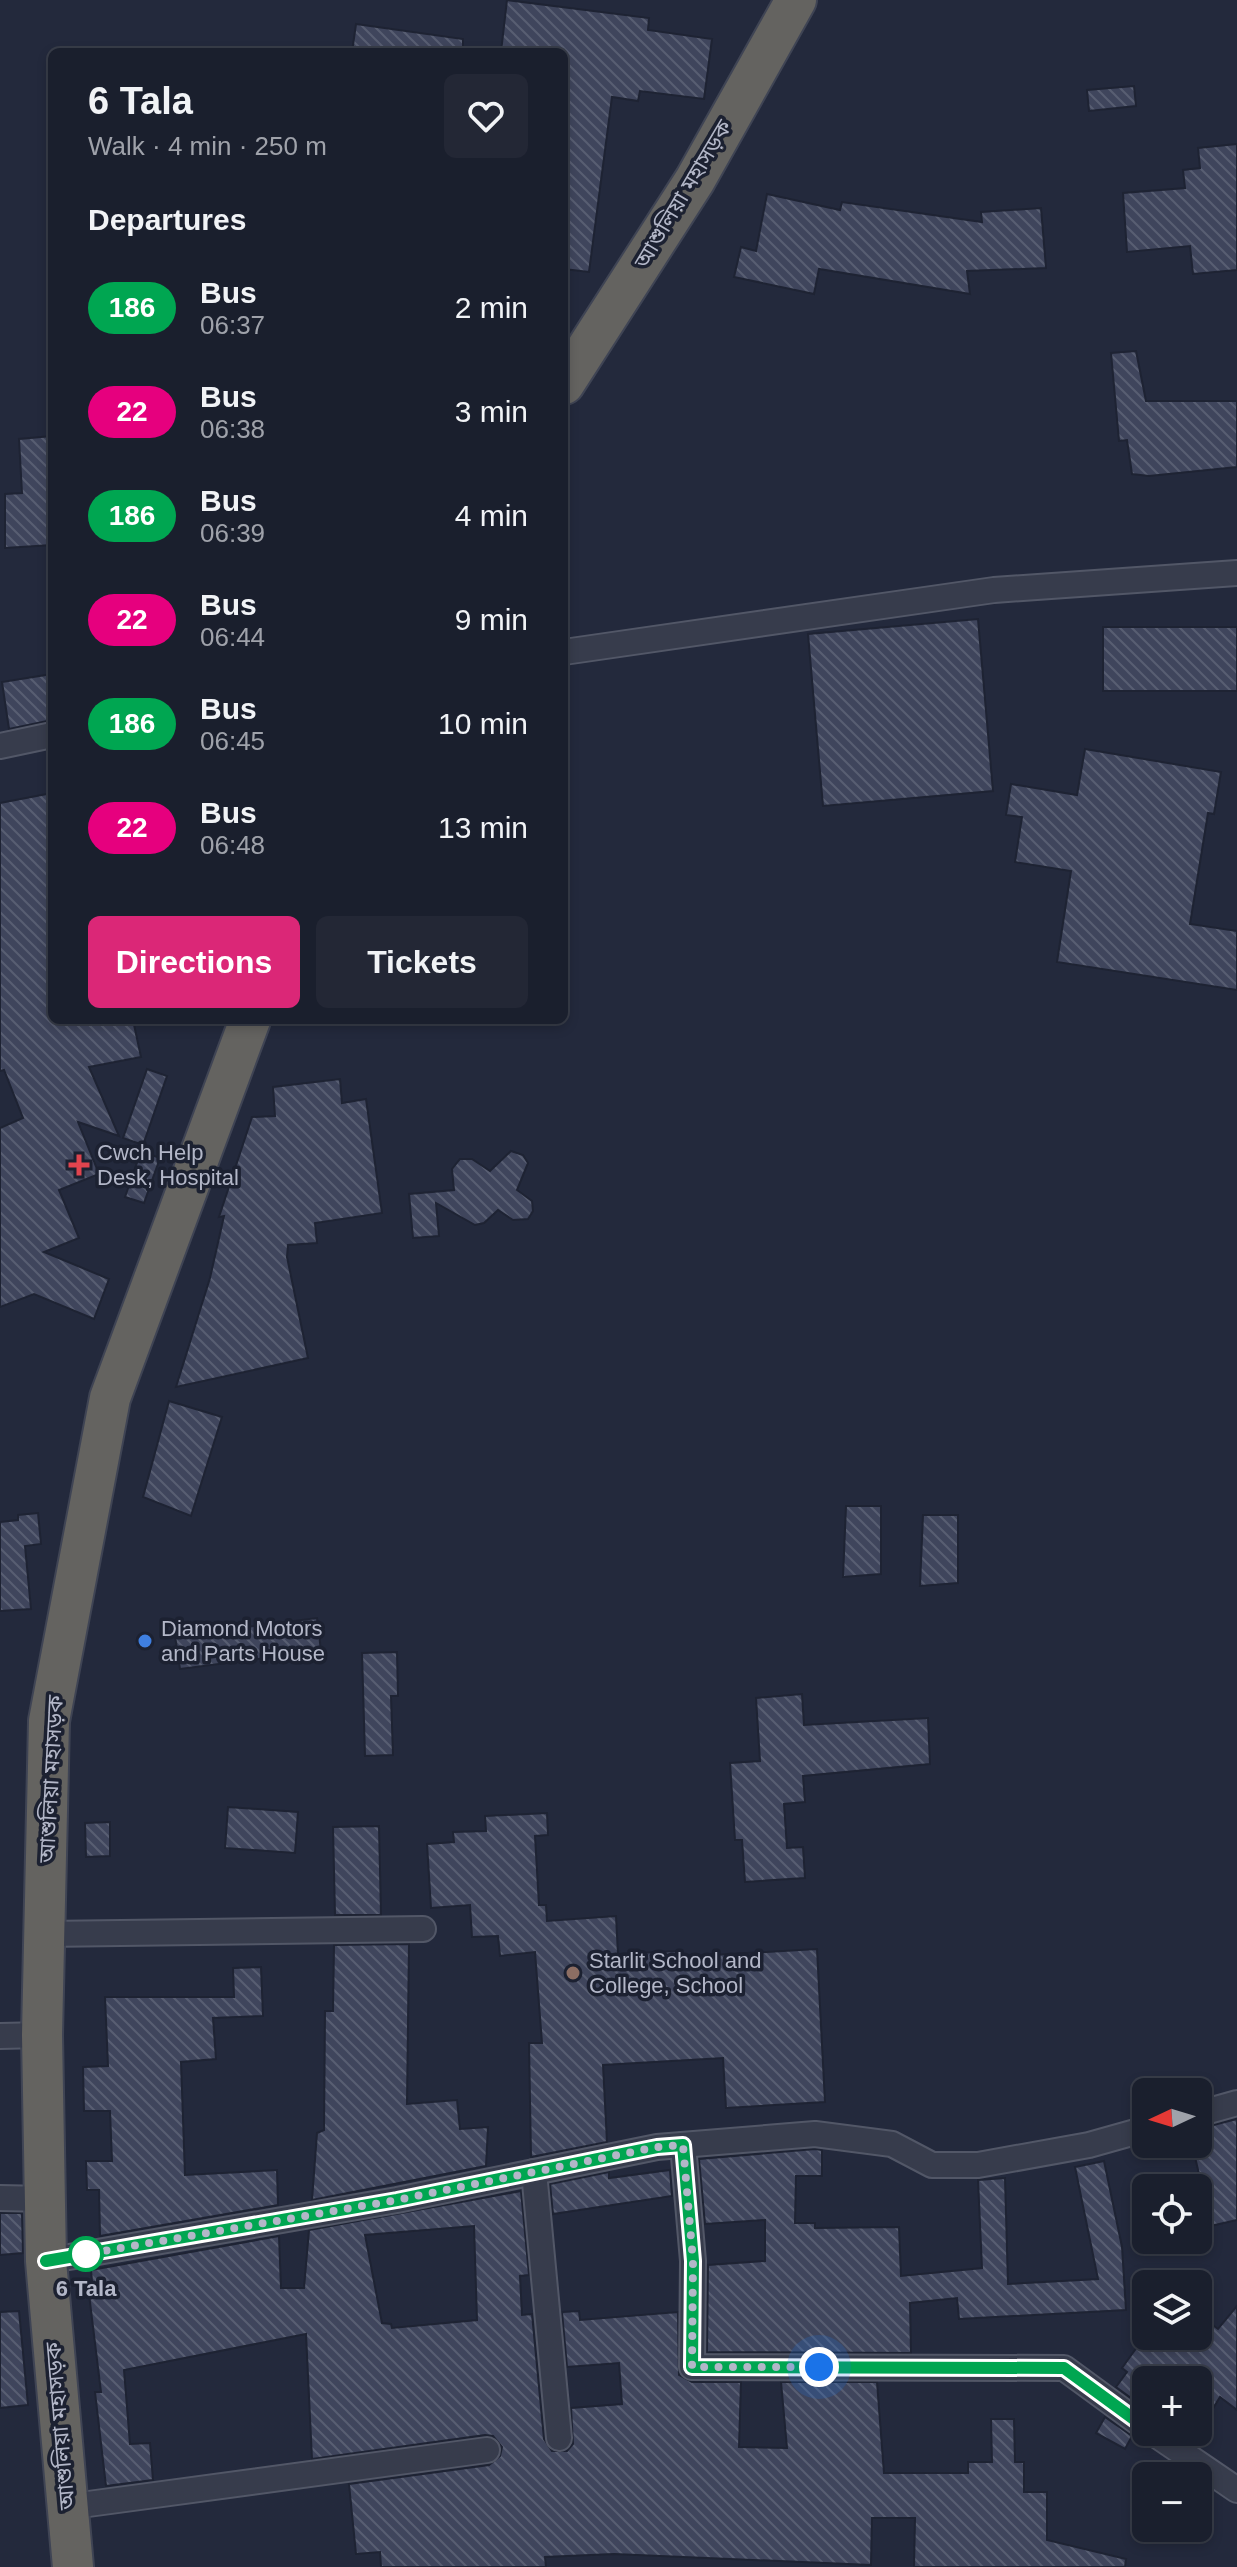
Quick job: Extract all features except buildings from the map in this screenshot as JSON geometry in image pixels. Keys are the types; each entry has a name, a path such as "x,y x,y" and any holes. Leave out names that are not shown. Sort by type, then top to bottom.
{"highway":[{"name":"আশুলিয়া মহাসড়ক","path":"568,378 695,180 796,0"},
{"name":"আশুলিয়া মহাসড়ক","path":"73,2567 46,2261 42,2035 49,1721 110,1398 249,1024"}],"street":[{"path":"568,651 994,590 1237,573"},
{"path":"0,746 48,736"},
{"path":"44,1934 423,1929"},
{"path":"0,2036 42,2035"},
{"path":"1212,2110 1237,2103"},
{"path":"46,2261 657,2147 815,2134 892,2144 932,2165 978,2165 1089,2145 1132,2133"},
{"path":"683,2145 693,2261 692,2367 1064,2368 1132,2418"},
{"path":"534,2172 559,2438"},
{"path":"0,2198 46,2199"},
{"path":"1173,2446 1237,2490"},
{"path":"66,2507 487,2450"}],"bus line":[{"name":"186","path":"46,2261 397,2200 657,2147 683,2145 693,2261 692,2367 1064,2368 1132,2419"}],"place":[{"name":"Cwch Help Desk, Hospital","path":"79,1165"},
{"name":"Diamond Motors and Parts House","path":"145,1641"},
{"name":"Starlit School and College, School","path":"573,1973"},
{"name":"6 Tala","path":"86,2254"}],"route":[{"path":"86,2254 75,2256 397,2200 657,2147 683,2145 693,2261 692,2367 819,2367"}]}
